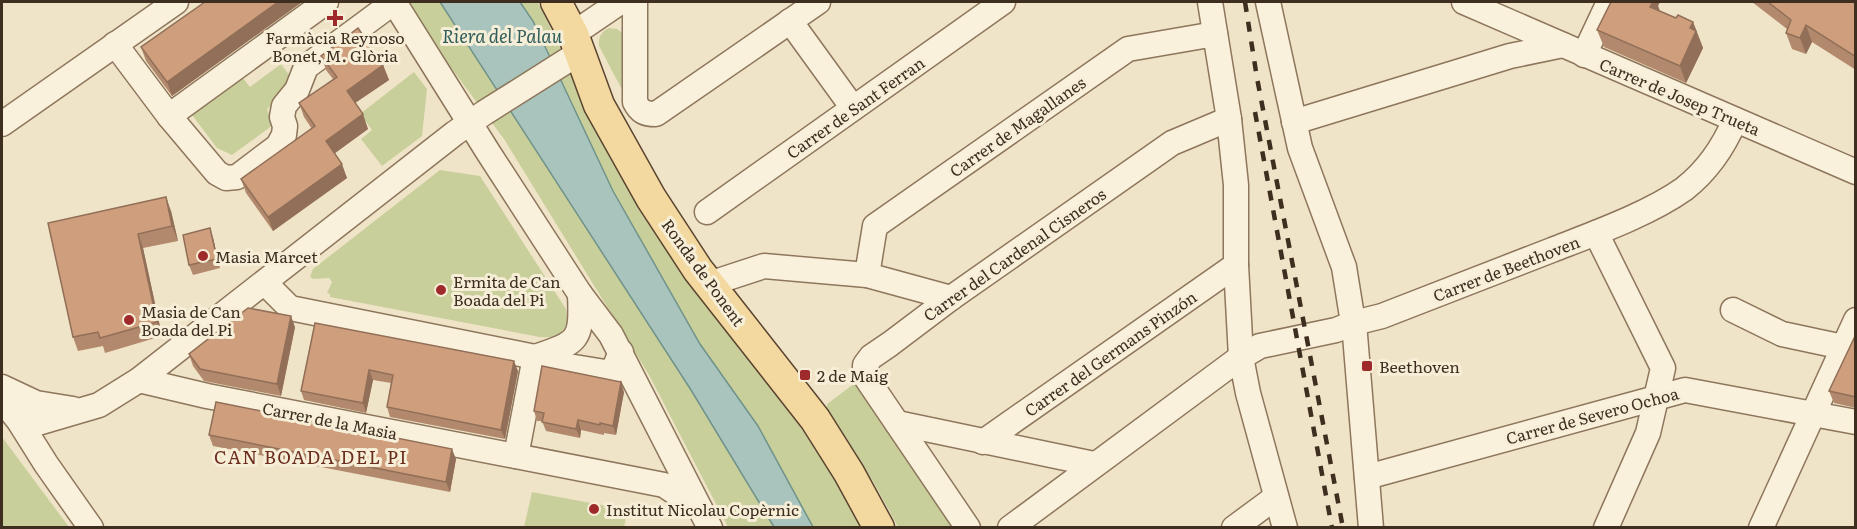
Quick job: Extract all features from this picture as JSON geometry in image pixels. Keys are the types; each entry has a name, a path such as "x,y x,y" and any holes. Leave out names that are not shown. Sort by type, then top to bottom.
{"main road":[{"name":"Ronda de Ponent","path":"556,2 569,52 623,152 663,217 709,284 815,419 849,473 879,528"}],"street":[{"path":"2,124 176,2"},
{"path":"169,116 326,2"},
{"path":"115,44 169,116 217,173 226,178 237,177 278,146 284,135 285,126 282,117 284,106 297,90 306,67 394,2 580,294 616,343 673,479"},
{"path":"19,421 31,425 99,405 139,380 470,123 569,52 620,2"},
{"path":"635,2 635,102 638,108 646,114 656,114 818,2"},
{"name":"Carrer de Sant Ferran","path":"707,212 1004,2"},
{"path":"1210,2 1229,119 1236,185 1236,265 1241,357 1248,393 1285,528"},
{"path":"1268,2 1300,148 1344,267 1354,323 1367,477 1374,523"},
{"name":"Carrer de Josep Trueta","path":"1464,2 1856,172"},
{"path":"1294,122 1510,56 1573,50 1609,2"},
{"path":"1506,20 1515,37 1510,56"},
{"path":"790,21 853,108"},
{"name":"Carrer de Magallanes","path":"867,275 874,226 1128,49 1215,34"},
{"name":"Carrer del Cardenal Cisneros","path":"897,423 865,376 865,365 871,357 1172,142 1229,119"},
{"name":"Carrer de Beethoven","path":"1010,528 1094,464 1241,357 1260,346 1336,330 1382,316 1596,233 1665,201 1685,188 1703,171 1721,149 1735,120"},
{"path":"1596,233 1663,368 1648,433 1606,528"},
{"name":"Carrer del Germans Pinzón","path":"983,442 1236,265"},
{"path":"709,284 764,266 867,275 951,298"},
{"path":"265,283 290,308 535,357 556,364 605,372 613,371 616,343"},
{"path":"576,337 581,324 580,294"},
{"path":"1733,310 1782,334 1843,347"},
{"path":"1761,528 1856,320"},
{"path":"535,357 557,350 576,337 588,333 616,343"},
{"path":"516,456 535,357"},
{"name":"Carrer de la Masia","path":"139,380 207,396 516,456 673,479 706,519"},
{"path":"2,387 36,403 81,410"},
{"name":"Carrer de Severo Ochoa","path":"1367,477 1685,390 1856,422"},
{"path":"2,400 19,421 91,528"},
{"path":"19,421 22,411 36,403"},
{"path":"46,464 46,448 51,436 81,410"},
{"path":"897,423 1094,464"},
{"path":"897,423 968,528"},
{"path":"1234,528 1276,497"}],"green space":[{"path":"407,2 440,2 691,390 774,527 728,527 649,375 504,139 446,61"},
{"path":"520,2 537,2 541,8 581,91 813,439 862,527 813,527 758,426 700,344 613,191 533,21"},
{"path":"609,28 617,29 624,34 628,101 599,46 601,35"},
{"path":"281,64 295,83 267,109 273,125 232,155 217,148 189,111 239,73 250,87"},
{"path":"414,72 427,89 422,136 382,166 361,139 372,130 360,114"},
{"path":"440,170 480,176 566,309 567,323 559,335 540,337 330,297 327,293 332,282 329,278 313,279 310,277 313,269"},
{"path":"859,380 963,527 898,527 874,483 827,409 827,404"},
{"path":"2,437 69,527 2,527"},
{"path":"532,492 628,510 624,527 524,527"}],"water":[{"name":"Riera del Palau","path":"440,2 520,2 533,21 613,191 700,344 758,426 813,527 774,527 691,390"}],"building":[{"path":"205,2 278,2 167,82 141,47"},
{"path":"1611,2 1653,2 1650,7 1676,18 1678,15 1693,22 1690,28 1696,31 1680,66 1597,30"},
{"path":"1768,2 1856,2 1856,57 1806,25 1800,38 1786,33 1791,20"},
{"path":"358,28 383,65 347,91 363,114 326,141 342,164 268,217 241,179 315,126 299,103 337,77 321,56"},
{"path":"166,197 172,226 138,234 157,322 100,338 98,332 73,337 48,223"},
{"name":"Masia Marcet","path":"210,228 217,259 189,265 183,235"},
{"path":"248,308 291,316 277,384 200,369 189,354"},
{"path":"315,323 514,361 501,430 387,407 393,375 369,370 363,403 301,391"},
{"path":"1856,334 1856,397 1829,391"},
{"path":"542,366 621,382 613,426 578,420 576,429 542,422 544,413 534,411"},
{"path":"216,402 452,449 446,482 209,435"}],"railway":[{"path":"1245,2 1257,78 1343,528"},
{"path":"1255,112 1332,528"}],"place":[{"name":"Farmàcia Reynoso Bonet, M. Glòria","path":"335,18"},
{"name":"Masia Marcet","path":"203,256"},
{"name":"Ermita de Can Boada del Pi","path":"441,290"},
{"name":"Masia de Can Boada del Pi","path":"129,320"},
{"name":"Beethoven","path":"1367,366"},
{"name":"2 de Maig","path":"805,375"},
{"name":"Institut Nicolau Copèrnic","path":"594,509"}],"district":[{"name":"CAN BOADA DEL PI","path":"311,456"}]}
